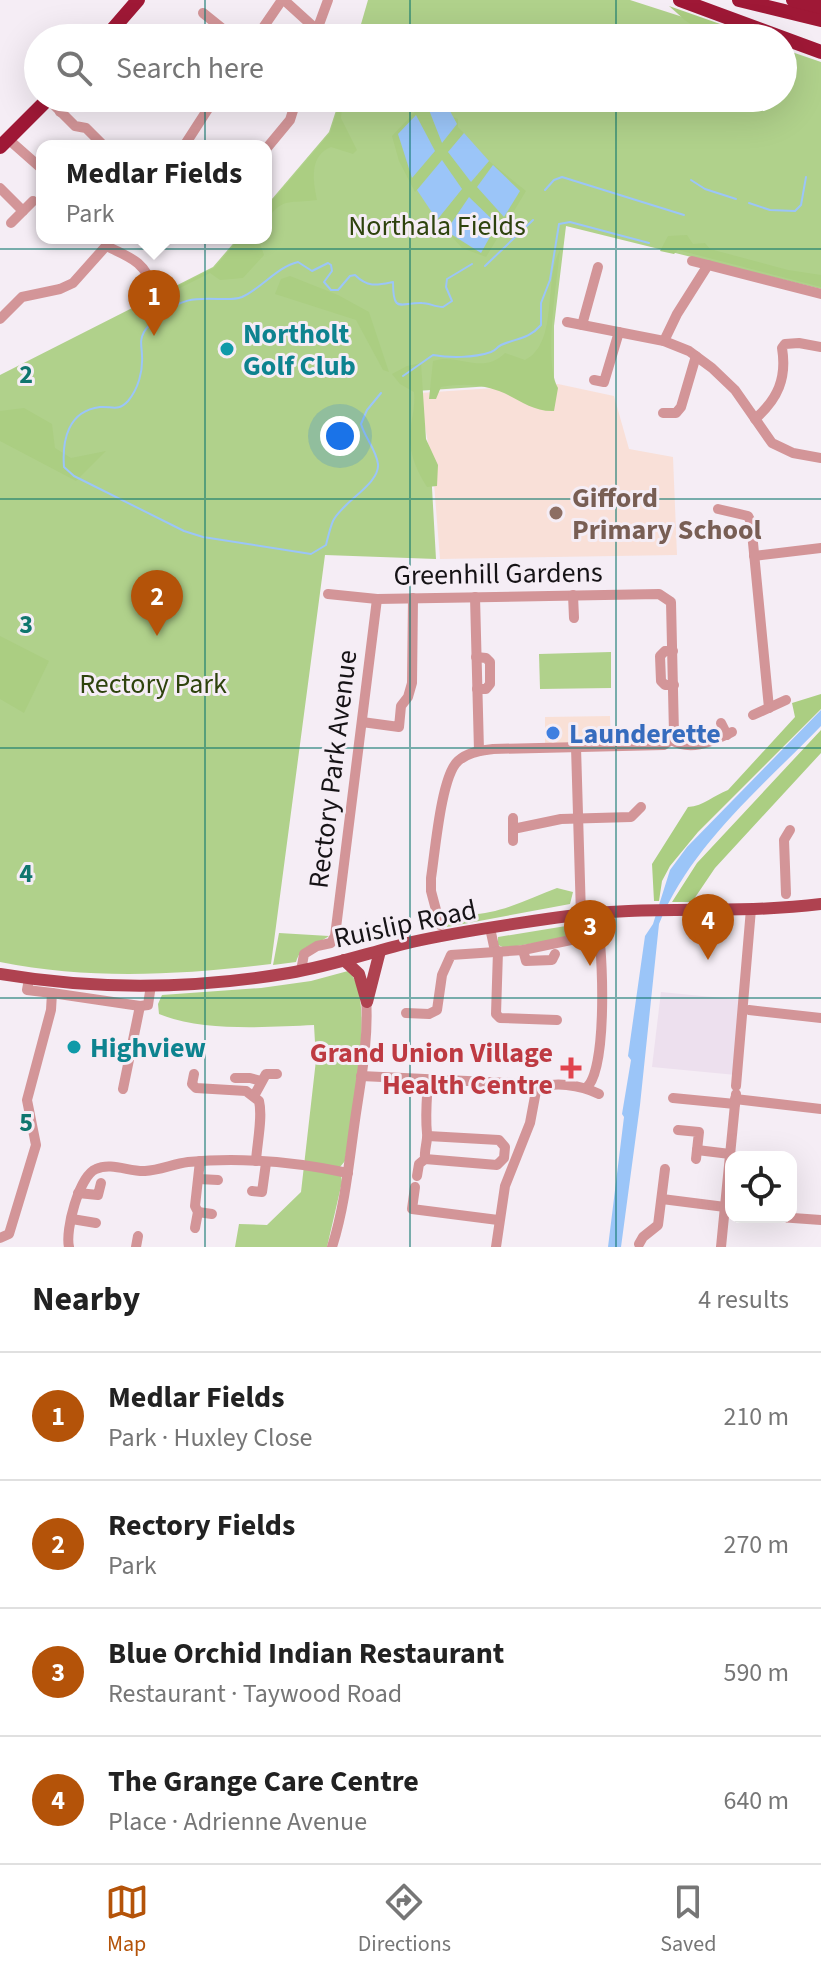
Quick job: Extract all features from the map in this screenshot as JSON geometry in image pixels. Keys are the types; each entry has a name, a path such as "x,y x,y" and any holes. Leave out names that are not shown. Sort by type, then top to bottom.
{"highway":[{"path":"106,24 126,0"},
{"path":"117,24 138,0"},
{"path":"680,0 745,24"},
{"path":"739,0 821,20"},
{"path":"793,0 821,7"},
{"path":"797,43 821,52"},
{"path":"3,141 31,112"}],"main road":[{"name":"Ruislip Road","path":"0,974 29,979 151,985 211,983 301,971 413,942 591,914 821,904"},
{"path":"367,1002 380,951"},
{"path":"344,960 359,974 367,1002"}],"street":[{"path":"266,24 283,0 306,24"},
{"path":"320,24 328,0"},
{"path":"203,13 217,24"},
{"path":"60,112 75,126 86,128 98,140"},
{"path":"188,140 205,112"},
{"path":"272,142 290,120 293,112"},
{"path":"3,141 36,165"},
{"path":"0,188 23,211"},
{"path":"11,223 33,201"},
{"path":"0,319 22,297 73,283 104,244"},
{"path":"109,244 148,271 154,290"},
{"path":"692,261 821,294"},
{"path":"664,341 708,265"},
{"path":"582,325 598,267"},
{"path":"567,322 664,341 696,356 735,390 772,443 781,449 821,458"},
{"path":"594,380 604,382 619,332"},
{"path":"755,419 778,393 785,366 782,348 785,344 821,347"},
{"path":"663,413 676,413 681,407 696,356"},
{"path":"723,513 748,516 769,708"},
{"path":"754,556 821,548"},
{"name":"Greenhill Gardens","path":"328,594 377,599 659,594 667,598 672,608 674,734 671,740"},
{"path":"573,595 574,618"},
{"path":"475,597 479,751"},
{"path":"362,722 399,727 401,706 408,697 412,683 413,598"},
{"name":"Rectory Park Avenue","path":"301,971 304,954 334,940 377,599"},
{"path":"753,715 786,700"},
{"path":"435,921 431,878 448,777 459,760 479,751 664,745 671,740 689,747 729,733 721,723"},
{"path":"406,1013 429,1014 437,1010 442,975 451,955 523,950 595,936 602,931 591,914 578,818 576,747"},
{"path":"513,841 513,823 631,817 641,807"},
{"path":"786,894 784,840 790,830"},
{"path":"730,1151 751,909"},
{"path":"490,928 496,951 496,1014 500,1018 557,1020"},
{"path":"569,928 571,940"},
{"path":"586,1088 593,1083 597,1069 604,981 595,936"},
{"path":"523,950 526,961 552,960 555,954"},
{"path":"332,1247 348,1173 368,1026 362,956"},
{"path":"29,979 27,990 140,1006 148,1005 151,985"},
{"path":"0,1238 9,1234 36,1145 27,1100 51,1010 52,993"},
{"path":"123,1089 140,1006"},
{"path":"749,1010 821,1018"},
{"path":"194,1074 192,1084 196,1088 246,1091 254,1096 261,1109 262,1192 252,1191"},
{"path":"254,1096 266,1074 277,1074"},
{"path":"361,1076 586,1088 599,1094"},
{"path":"235,1078 261,1081"},
{"path":"425,1159 423,1147 428,1136 425,1126 428,1080"},
{"path":"496,1247 505,1186 530,1123 539,1087"},
{"path":"680,1102 736,1096 821,1109"},
{"path":"678,1130 699,1132 697,1155 725,1154"},
{"path":"428,1136 499,1140 505,1147 504,1158 497,1165 425,1159 419,1164 412,1209 498,1220"},
{"path":"69,1247 67,1237 78,1193 95,1169 107,1167 145,1171 200,1161 261,1162 348,1173"},
{"path":"195,1228 200,1161"},
{"path":"639,1244 658,1225 665,1169"},
{"path":"199,1179 218,1180"},
{"path":"78,1193 98,1195 101,1183"},
{"path":"662,1199 725,1211"},
{"path":"198,1212 212,1214"},
{"path":"797,1218 821,1220"},
{"path":"72,1219 96,1223"},
{"path":"721,1247 725,1223"}],"shaded area":[{"name":"Gifford Primary School","path":"558,384 614,396 629,449 673,457 677,555 440,559 433,471 419,393"},
{"path":"610,716 611,749 545,750 545,717"},
{"path":"661,992 743,1000 736,1075 652,1067"}],"green space":[{"path":"368,0 630,0 705,24 361,24"},
{"path":"669,6 720,24 691,24"},
{"path":"797,54 821,62 821,289 566,226 554,326 554,382 416,391 431,470 436,559 325,555 271,964 136,974 34,968 0,962 0,375 213,267 233,244 272,244 272,199 329,132 335,112 797,112"},
{"path":"337,112 342,112 341,118 357,150 353,154 331,147 324,151 314,169 317,200 282,205 272,213 272,201 330,133"},
{"path":"415,112 445,112 457,124 453,117 458,119 458,127 464,133 448,152 472,181 489,161 526,191 486,257 462,248 437,220 462,189 442,161 415,192 399,161 392,136"},
{"path":"687,235 693,244 705,243 710,249 788,270 821,275 821,287 678,250 674,254 660,251 668,236"},
{"path":"235,244 260,244 264,255 243,278 220,280 210,273 172,292 165,292 214,268"},
{"path":"560,250 551,342 558,388 554,411 525,404 499,391 471,385 441,387 436,399 429,399 433,361 452,359 488,363 505,353 525,360 536,352 547,326 552,278"},
{"path":"290,276 338,295 369,312 389,372 383,370 356,320 275,294 281,279"},
{"path":"421,363 426,439 438,465 437,486 427,487 415,464 410,445 414,392 400,384 392,374"},
{"path":"24,408 52,424 55,448 71,458 106,451 76,481 0,441 0,411"},
{"path":"0,636 49,661 24,713 0,699"},
{"path":"611,652 611,688 540,689 539,654"},
{"path":"821,694 821,709 698,832 670,866 662,881 659,901 654,901 652,864 688,807 699,805 728,790 795,717 792,703"},
{"path":"821,730 821,753 715,868 692,902 672,902 697,863"},
{"path":"557,888 573,892 570,904 447,927 444,921 449,911 462,914 490,912"},
{"path":"566,926 565,938 505,948 498,945 498,937"},
{"path":"279,933 329,936 305,948 296,962 273,965"},
{"path":"348,971 357,985 361,1006 360,1061 345,1161 340,1167 342,1182 327,1247 235,1247 239,1224 267,1225 301,1192 316,1060 314,1025 235,1027 195,1024 159,1014 158,1004 162,995 261,988 311,981"}],"water":[{"path":"430,112 451,112 457,124 442,143"},
{"path":"416,115 435,151 412,178 398,134"},
{"path":"464,133 489,161 471,182 448,152"},
{"path":"442,160 462,189 437,220 417,190"},
{"path":"493,165 520,191 504,217 477,187"},
{"path":"469,197 497,224 481,253 446,231"},
{"path":"821,710 821,726 709,842 673,895 659,924 621,1247 608,1247 631,1060 628,1056 645,936 653,924 670,870 687,847"}],"waterway":[{"path":"545,190 554,180 562,177 684,215"},
{"path":"749,203 770,210 795,211 801,205 806,177"},
{"path":"691,180 705,189 736,199"},
{"path":"485,266 533,220"},
{"path":"403,376 433,355 462,357 484,354 536,330 541,325 541,303 550,280 559,224 570,222 649,243"},
{"path":"381,393 367,410 361,424 377,459 377,471 367,486 338,514 326,545 311,554 203,537 184,531 74,476 64,467 64,447 69,428 89,410 118,407 128,401 141,374 144,332 154,321 181,303 194,299 242,297 283,268 298,262 312,271 328,263 331,265 332,271 324,282 331,290 338,290 350,276 355,275 369,284 393,282 397,303 443,307 452,301 446,287 447,279 472,264"}],"place":[{"name":"Medlar Fields","path":"154,336"},
{"name":"Northolt Golf Club","path":"227,349"},
{"name":"Gifford Primary School","path":"556,513"},
{"name":"Rectory Fields","path":"157,636"},
{"name":"Launderette","path":"553,733"},
{"name":"The Grange Care Centre","path":"708,960"},
{"name":"Blue Orchid Indian Restaurant","path":"590,966"},
{"name":"Highview","path":"74,1047"},
{"name":"Grand Union Village Health Centre","path":"571,1068"}],"park label":[{"name":"Northala Fields","path":"437,225"},
{"name":"Rectory Park","path":"153,683"}]}
